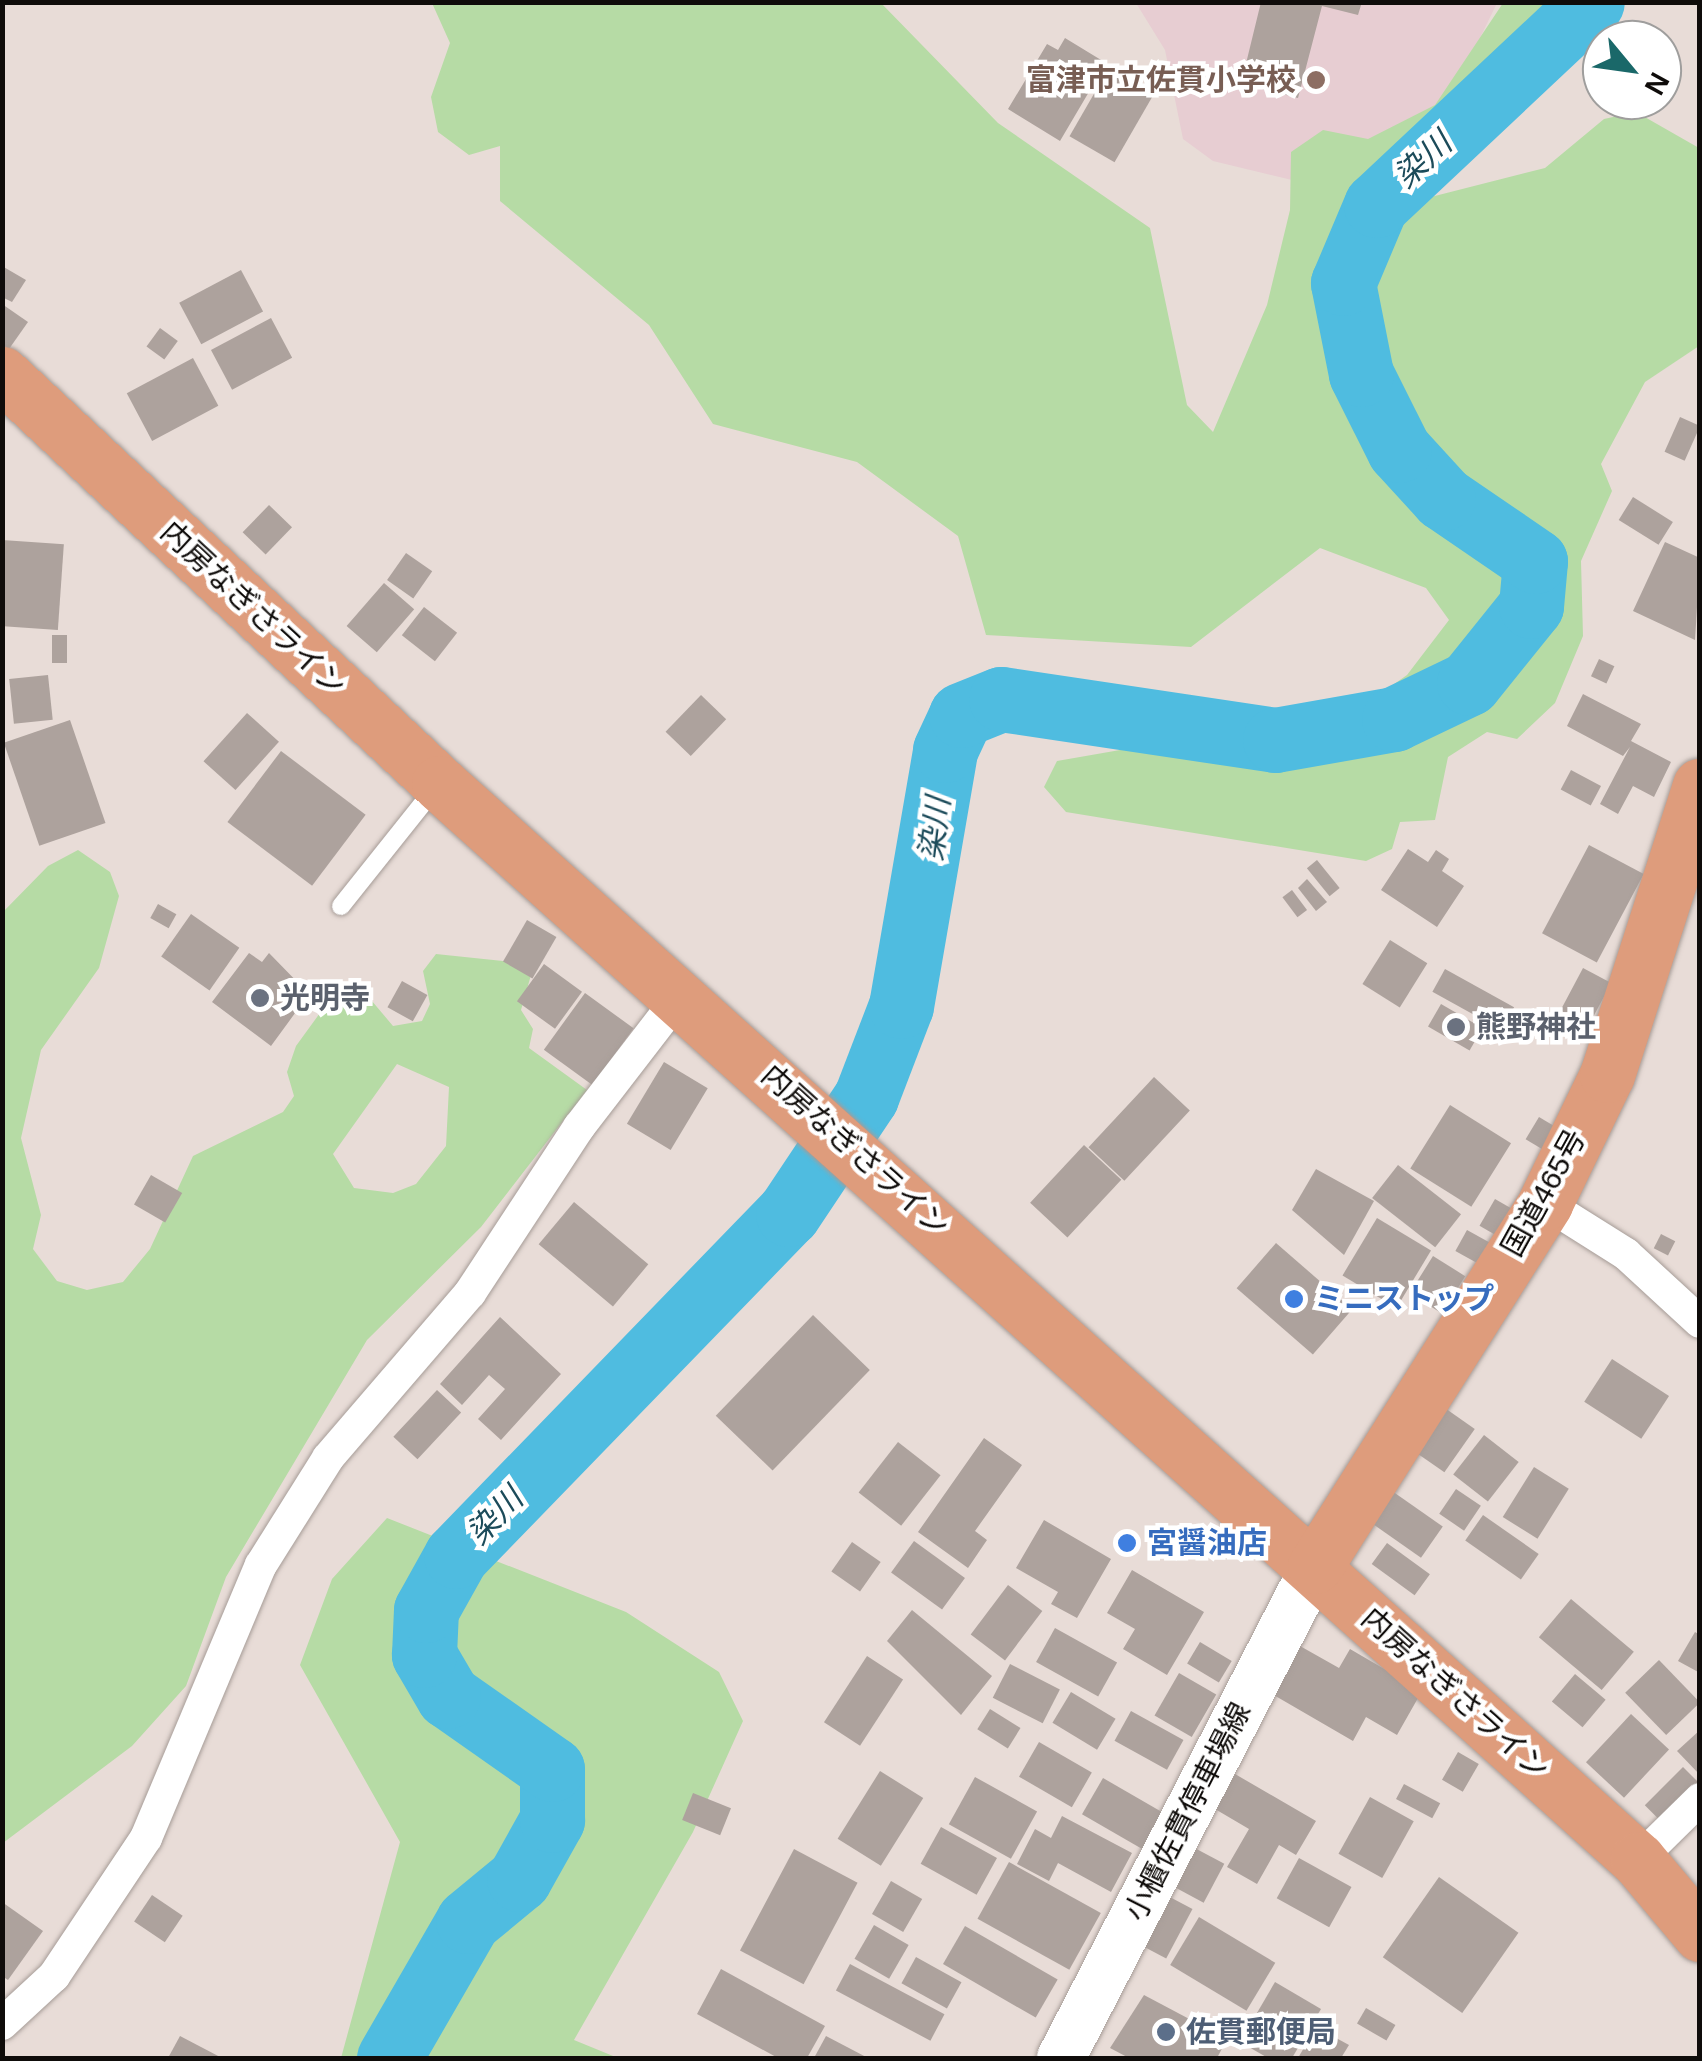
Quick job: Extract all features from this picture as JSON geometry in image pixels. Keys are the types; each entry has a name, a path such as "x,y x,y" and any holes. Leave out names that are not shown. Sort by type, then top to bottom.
{"highway":[{"name":"内房なぎさライン","path":"2,374 440,782 780,1082 1638,1860 1693,1915"},
{"name":"国道465号","path":"1314,1566 1545,1203 1607,1075 1700,786"}],"main road":[{"name":"小櫃佐貫停車場線","path":"1060,2058 1314,1566"}],"street":[{"path":"2,2024 54,1976 146,1838 261,1565 328,1458 470,1294 578,1127 679,996"},
{"path":"1545,1203 1626,1254 1700,1322"},
{"path":"1638,1860 1700,1799"}],"lane":[{"path":"340,906 440,782"}],"shaded area":[{"name":"富津市立佐貫小学校","path":"1136,3 1497,3 1448,104 1313,185 1213,161 1183,139 1165,50"}],"green space":[{"path":"432,3 881,3 998,123 1150,228 1187,405 1213,432 1267,305 1290,210 1291,152 1323,130 1368,139 1435,105 1503,3 1618,3 1603,20 1582,20 1582,44 1550,81 1423,199 1545,168 1603,120 1650,120 1699,148 1699,346 1645,382 1601,464 1612,491 1581,561 1583,636 1555,703 1517,739 1487,732 1448,757 1435,820 1400,822 1392,849 1366,861 1066,812 1044,787 1057,761 1360,708 1407,675 1449,620 1426,588 1320,548 1191,647 986,635 958,536 857,462 713,424 649,325 500,201 500,146 469,155 438,132 431,97 450,43"},
{"path":"78,850 110,872 119,896 99,968 41,1050 21,1138 41,1215 33,1249 57,1281 87,1290 123,1282 150,1249 193,1156 283,1112 294,1096 287,1072 296,1046 341,984 361,988 393,1026 422,1021 430,1004 423,971 436,954 522,963 531,975 521,1010 533,1029 529,1048 587,1090 481,1227 367,1340 226,1577 186,1686 132,1746 3,1843 2,913 48,866","holes":["397,1064 449,1087 446,1146 416,1184 393,1193 354,1188 333,1154"]},
{"path":"387,1518 626,1612 719,1672 743,1721 693,1832 574,2040 618,2058 341,2058 400,1842 300,1665 332,1579"}],"building":[{"path":"1261,2 1362,2 1358,15 1322,6 1298,98 1241,84"},
{"path":"1065,38 1106,63 1060,141 1008,109 1047,44 1058,50"},
{"path":"1110,66 1155,92 1115,162 1070,136"},
{"path":"2,266 26,280 12,302 2,297"},
{"path":"241,270 263,311 201,344 179,303"},
{"path":"2,304 28,322 9,349 2,345"},
{"path":"271,318 292,358 232,390 211,350"},
{"path":"160,328 178,341 164,360 146,347"},
{"path":"193,358 218,406 152,441 127,393"},
{"path":"1680,417 1700,426 1685,461 1665,452"},
{"path":"1633,497 1673,522 1659,545 1619,520"},
{"path":"269,505 292,527 266,555 243,532"},
{"path":"2,540 64,544 58,630 2,626"},
{"path":"1665,542 1700,558 1695,640 1633,611"},
{"path":"406,553 432,571 413,598 387,580"},
{"path":"384,583 414,609 377,652 347,626"},
{"path":"424,607 457,633 435,661 402,635"},
{"path":"52,635 67,635 67,663 52,663"},
{"path":"1599,659 1614,666 1606,683 1591,676"},
{"path":"48,675 53,720 14,724 9,679"},
{"path":"1583,694 1641,724 1631,741 1671,762 1654,797 1633,786 1618,814 1600,804 1630,747 1623,756 1567,726"},
{"path":"701,695 726,719 691,756 666,732"},
{"path":"247,713 279,742 235,790 204,761"},
{"path":"70,720 105,823 39,846 4,743"},
{"path":"281,751 366,815 312,886 227,822"},
{"path":"1571,770 1601,786 1591,805 1561,789"},
{"path":"1589,845 1644,874 1597,962 1542,933"},
{"path":"1408,849 1428,862 1436,850 1449,859 1442,871 1464,886 1437,927 1381,890"},
{"path":"1317,860 1340,888 1330,896 1307,868"},
{"path":"1307,879 1327,902 1316,911 1298,888"},
{"path":"1292,890 1307,910 1297,917 1282,897"},
{"path":"158,904 176,914 169,928 150,918"},
{"path":"191,914 239,948 210,990 161,957"},
{"path":"527,920 556,937 532,979 503,962"},
{"path":"1390,940 1427,963 1400,1007 1362,984"},
{"name":"光明寺","path":"249,953 262,962 269,953 309,994 271,1046 212,1002"},
{"path":"544,964 582,992 555,1029 517,1001"},
{"path":"1583,968 1611,983 1589,1025 1560,1010"},
{"path":"1445,969 1514,1007 1501,1030 1432,992"},
{"path":"402,981 427,995 413,1021 387,1007"},
{"path":"585,993 634,1028 592,1085 544,1050"},
{"name":"熊野神社","path":"1441,1004 1483,1028 1470,1051 1428,1027"},
{"path":"664,1062 708,1088 671,1150 627,1124"},
{"path":"1154,1077 1190,1110 1124,1181 1089,1147"},
{"path":"1450,1105 1511,1143 1471,1207 1410,1169"},
{"path":"1539,1117 1557,1128 1544,1150 1526,1139"},
{"path":"1084,1145 1121,1180 1067,1238 1030,1203"},
{"path":"1398,1165 1461,1214 1435,1247 1372,1198"},
{"path":"1316,1169 1374,1201 1344,1255 1292,1210"},
{"path":"151,1175 182,1193 165,1222 134,1204"},
{"path":"1495,1199 1514,1210 1499,1237 1480,1226"},
{"path":"574,1202 648,1264 613,1306 539,1244"},
{"path":"1377,1218 1431,1250 1396,1308 1342,1275"},
{"path":"1467,1230 1494,1245 1482,1266 1455,1251"},
{"path":"1661,1234 1675,1241 1668,1256 1654,1248"},
{"name":"ミニストップ","path":"1276,1243 1352,1309 1313,1355 1237,1288"},
{"path":"1433,1256 1465,1276 1442,1313 1410,1293"},
{"path":"813,1315 870,1370 773,1471 716,1416"},
{"path":"500,1317 561,1374 501,1440 478,1419 505,1389 489,1375 462,1405 440,1384"},
{"path":"1612,1359 1669,1396 1641,1439 1584,1402"},
{"path":"437,1390 461,1413 417,1459 393,1437"},
{"path":"1442,1406 1475,1429 1444,1472 1412,1449"},
{"path":"1484,1435 1519,1462 1488,1501 1453,1474"},
{"path":"984,1438 1022,1465 975,1531 987,1540 968,1568 918,1532"},
{"path":"898,1442 941,1475 901,1526 859,1492"},
{"path":"1534,1467 1569,1489 1538,1539 1503,1517"},
{"path":"1456,1489 1481,1506 1464,1531 1439,1514"},
{"path":"1392,1491 1443,1527 1421,1558 1370,1522"},
{"path":"1483,1515 1539,1554 1521,1579 1465,1540"},
{"path":"1044,1520 1111,1559 1077,1618 1051,1604 1058,1592 1016,1568"},
{"path":"914,1541 965,1578 942,1610 891,1573"},
{"path":"852,1542 881,1562 860,1592 831,1571"},
{"path":"1387,1543 1430,1574 1415,1595 1372,1564"},
{"path":"1132,1570 1204,1612 1167,1675 1123,1649 1135,1629 1107,1613"},
{"path":"1008,1585 1042,1611 1005,1660 971,1635"},
{"path":"1571,1599 1634,1652 1602,1690 1539,1637"},
{"path":"912,1610 992,1676 961,1715 887,1641"},
{"path":"1055,1628 1117,1662 1098,1697 1036,1662"},
{"path":"1695,1632 1700,1635 1700,1673 1678,1661"},
{"path":"1200,1642 1232,1661 1219,1682 1187,1663"},
{"path":"1300,1646 1339,1668 1350,1649 1422,1691 1397,1735 1366,1717 1353,1741 1272,1694"},
{"path":"867,1656 903,1679 860,1746 824,1722"},
{"path":"1659,1660 1700,1702 1666,1735 1625,1693"},
{"path":"1010,1664 1060,1689 1043,1723 993,1698"},
{"path":"1179,1673 1216,1694 1192,1737 1154,1715"},
{"path":"1575,1674 1606,1700 1583,1727 1552,1702"},
{"path":"1071,1692 1116,1719 1097,1750 1052,1723"},
{"path":"990,1709 1021,1728 1008,1748 977,1729"},
{"path":"1131,1711 1183,1740 1167,1770 1115,1741"},
{"path":"1631,1714 1669,1749 1624,1798 1586,1762"},
{"path":"1700,1730 1700,1775 1677,1751"},
{"path":"1039,1742 1092,1772 1072,1807 1019,1777"},
{"path":"1458,1752 1479,1764 1463,1792 1442,1780"},
{"path":"1683,1767 1700,1784 1662,1822 1645,1805"},
{"path":"880,1771 923,1798 881,1866 838,1839"},
{"path":"1235,1774 1316,1821 1296,1855 1279,1845 1257,1884 1227,1867 1249,1829 1215,1809"},
{"path":"975,1777 1037,1811 1011,1859 949,1824"},
{"path":"1103,1778 1164,1813 1143,1849 1082,1814"},
{"path":"1404,1784 1440,1803 1432,1818 1396,1799"},
{"path":"693,1793 731,1808 720,1835 682,1820"},
{"path":"1370,1797 1414,1821 1382,1878 1338,1854"},
{"path":"1062,1816 1132,1853 1111,1892 1058,1863 1049,1881 1017,1864 1035,1829 1051,1838"},
{"path":"941,1827 997,1858 977,1895 921,1864"},
{"path":"1189,1845 1224,1864 1204,1903 1168,1884"},
{"path":"794,1849 858,1883 804,1984 740,1951"},
{"path":"1299,1858 1351,1887 1329,1927 1277,1898"},
{"path":"1009,1862 1101,1913 1069,1970 977,1919"},
{"path":"1439,1877 1518,1933 1462,2013 1383,1957"},
{"path":"891,1881 922,1899 903,1932 872,1914"},
{"path":"152,1895 183,1916 165,1942 134,1922"},
{"path":"1166,1895 1192,1909 1166,1959 1140,1944"},
{"path":"2,1902 43,1931 8,1980 2,1976"},
{"path":"1199,1917 1275,1963 1246,2011 1170,1965"},
{"path":"874,1925 909,1945 889,1979 855,1959"},
{"path":"965,1926 1058,1980 1036,2018 943,1964"},
{"path":"916,1957 961,1982 947,2008 901,1983"},
{"path":"850,1964 944,2014 930,2041 836,1990"},
{"path":"721,1969 825,2026 807,2058 778,2058 697,2014"},
{"path":"1275,1982 1321,2009 1292,2058 1268,2058 1240,2042"},
{"name":"佐貫郵便局","path":"1144,1995 1227,2039 1217,2058 1129,2058 1110,2048"},
{"path":"1366,2008 1395,2025 1386,2041 1357,2024"},
{"path":"1316,2027 1349,2045 1341,2058 1298,2058"},
{"path":"180,2036 222,2058 168,2058"},
{"path":"826,2036 868,2058 814,2058"}],"waterway":[{"name":"染川","path":"389,2058 468,1921 519,1879 552,1820 552,1769 448,1696 424,1655 426,1610 456,1556 788,1214 866,1097 901,1006 945,750 961,715 1001,699 1275,740 1394,719 1469,683 1531,606 1535,561 1443,498 1399,450 1361,374 1343,283 1376,205 1592,2"}],"place":[{"name":"富津市立佐貫小学校","path":"1316,80"},
{"name":"光明寺","path":"260,998"},
{"name":"熊野神社","path":"1456,1027"},
{"name":"ミニストップ","path":"1294,1299"},
{"name":"宮醤油店","path":"1127,1543"},
{"name":"佐貫郵便局","path":"1166,2032"}]}
